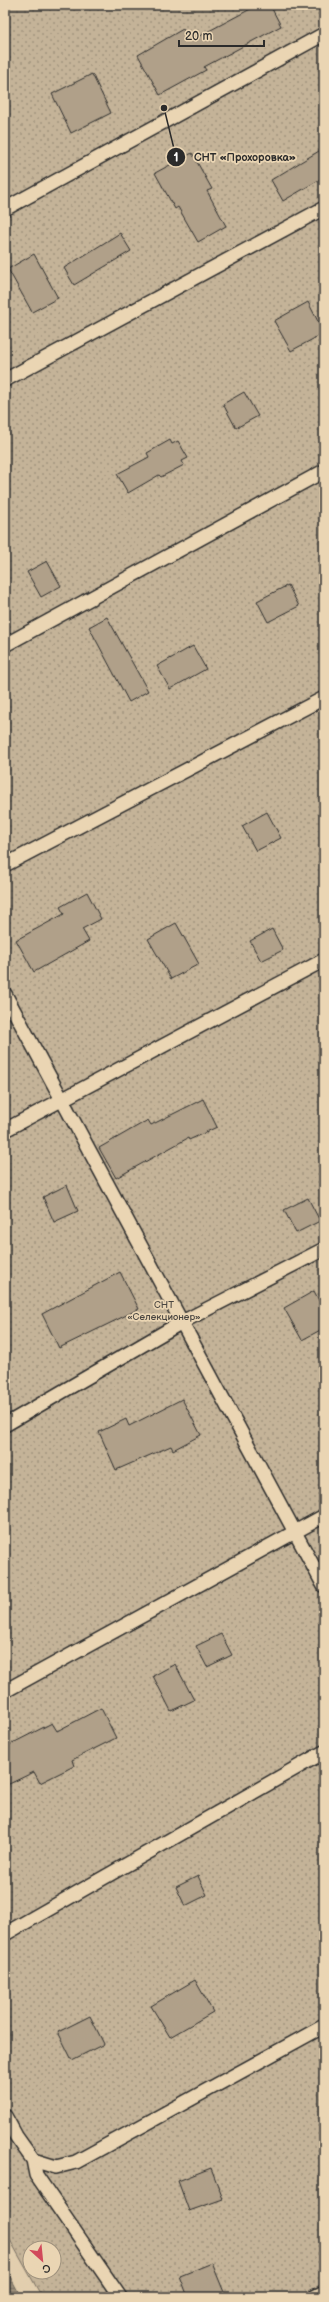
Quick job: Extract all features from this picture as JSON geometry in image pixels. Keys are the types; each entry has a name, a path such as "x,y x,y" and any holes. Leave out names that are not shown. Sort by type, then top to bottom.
{"lane":[{"path":"5,208 324,34"},
{"path":"5,380 324,208"},
{"path":"5,645 324,471"},
{"path":"5,865 324,698"},
{"path":"5,1130 324,960"},
{"path":"5,994 61,1100 296,1531 324,1586"},
{"path":"5,1425 182,1322 324,1249"},
{"path":"5,1692 324,1516"},
{"path":"5,1934 324,1752"},
{"path":"33,2160 56,2168 76,2162 324,2026"},
{"path":"5,2116 16,2136 33,2160 36,2175 120,2297"},
{"path":"314,2297 324,2292"}],"green space":[{"name":"СНТ «Селекционер»","path":"5,5 324,5 324,2297 42,2297 32,2280 62,2280 62,2240 22,2240 22,2261 5,2231"}],"shaded area":[{"path":"5,2267 21,2297 5,2297"}],"building":[{"path":"258,5 270,5 281,26 204,67 206,70 160,95 138,55 183,29 190,41"},
{"path":"92,74 111,113 71,133 52,94"},
{"path":"324,148 324,177 283,201 271,180"},
{"path":"192,153 212,189 207,191 226,226 198,242 178,207 175,209 155,173"},
{"path":"120,233 131,251 74,285 64,268"},
{"path":"34,254 58,298 32,312 8,269"},
{"path":"308,302 324,333 291,351 274,321"},
{"path":"244,392 258,416 236,428 223,404"},
{"path":"170,440 172,444 178,441 188,458 182,461 184,465 161,477 159,475 128,493 117,474 149,457 147,453"},
{"path":"47,561 61,586 41,597 27,572"},
{"path":"288,585 299,606 268,622 257,601"},
{"path":"107,617 148,691 129,702 89,627"},
{"path":"193,646 206,669 170,689 157,666"},
{"path":"267,812 281,838 256,851 242,826"},
{"path":"87,892 101,919 82,929 89,941 34,972 16,940 64,914 60,907"},
{"path":"176,923 199,964 171,979 148,939"},
{"path":"272,929 283,950 261,961 250,941"},
{"path":"203,1099 217,1127 189,1140 188,1138 116,1178 99,1148 148,1120 151,1125"},
{"path":"67,1185 78,1211 54,1222 43,1197"},
{"path":"308,1198 320,1221 296,1233 284,1210"},
{"path":"120,1272 139,1309 59,1348 42,1314"},
{"path":"314,1291 324,1310 324,1328 302,1340 284,1308"},
{"path":"182,1399 201,1435 173,1450 171,1446 116,1470 99,1432 126,1419 129,1426"},
{"path":"221,1634 232,1655 207,1667 196,1646"},
{"path":"175,1664 194,1700 171,1711 153,1676"},
{"path":"101,1708 116,1738 72,1760 74,1766 40,1783 34,1772 5,1786 5,1747 52,1723 57,1731"},
{"path":"198,1876 207,1895 185,1906 176,1887"},
{"path":"195,1980 213,2012 170,2037 151,2006"},
{"path":"90,2016 104,2044 72,2060 58,2032"},
{"path":"211,2168 223,2199 189,2211 178,2181"},
{"path":"212,2263 226,2297 188,2297 180,2276"}],"place":[{"name":"СНТ «Прохоровка»","path":"164,108"}]}
